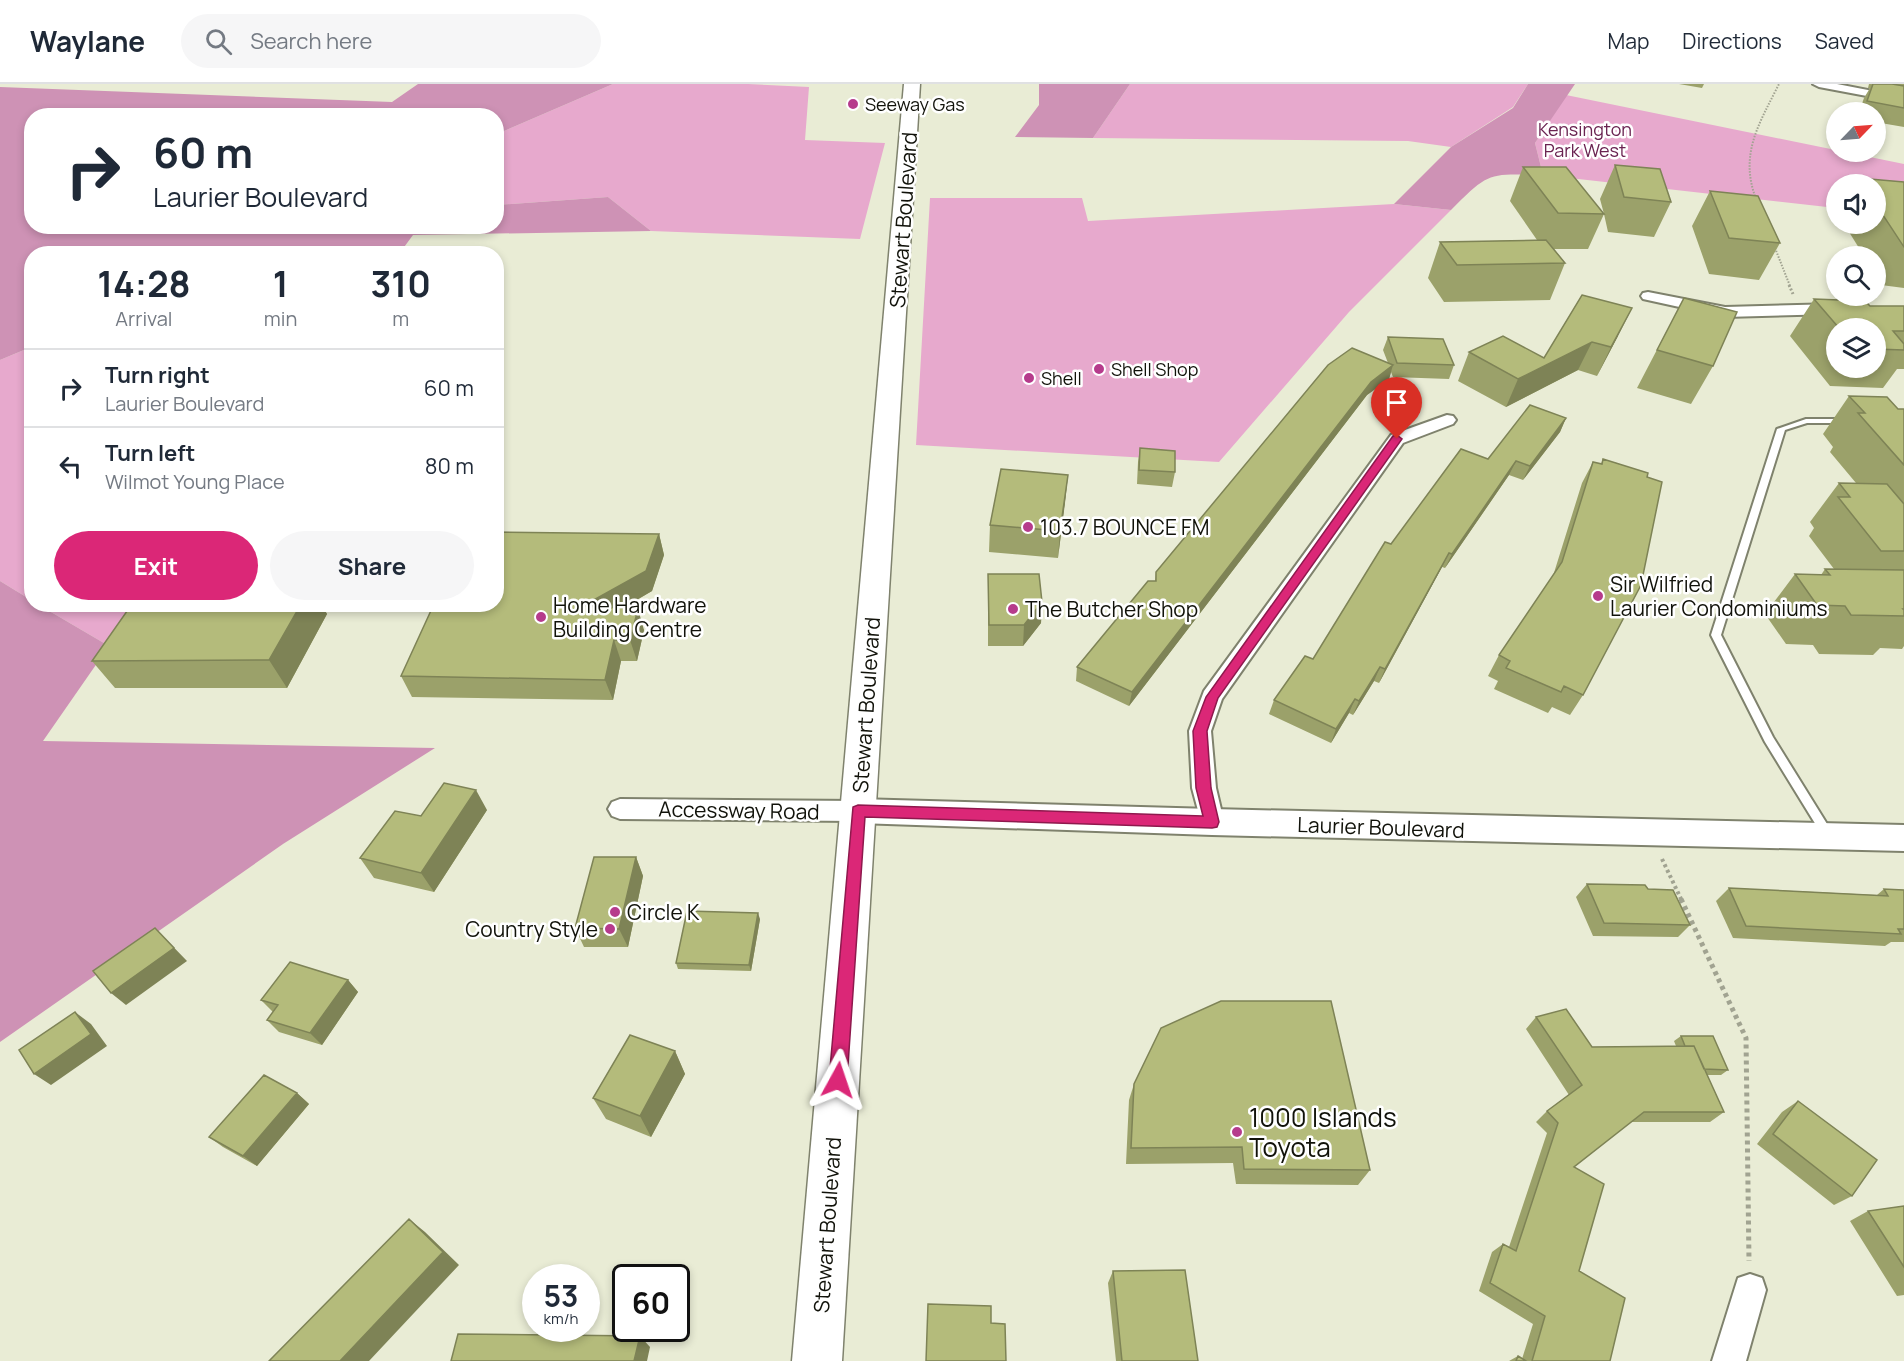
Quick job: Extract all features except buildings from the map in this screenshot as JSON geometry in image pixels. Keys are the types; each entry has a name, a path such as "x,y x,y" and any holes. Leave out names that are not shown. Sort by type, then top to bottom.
{"main road":[{"name":"Stewart Boulevard","path":"817,1361 912,84"}],"street":[{"path":"1819,84 1904,100"},
{"path":"1648,296 1725,312 1801,312 1849,309"},
{"path":"1212,822 1204,788 1200,731 1212,697 1397,439 1447,420"},
{"name":"Accessway Road","path":"620,809 858,811"},
{"name":"Laurier Boulevard","path":"858,811 1650,834 1904,838"},
{"path":"1729,1361 1750,1290"}],"lane":[{"path":"1829,837 1769,739 1716,634 1781,429 1806,421 1863,421"}],"path":[{"path":"1757,202 1749,180 1753,136 1779,84"},
{"path":"1774,245 1801,312"},
{"path":"1650,834 1746,1038 1750,1290"}],"green space":[{"path":"613,84 748,84 809,87 805,140 885,143 860,239 651,231 608,197 504,204 504,131"},
{"path":"1130,84 1528,84 1513,107 1451,147 1408,141 1093,138"},
{"name":"Kensington Park West","path":"1566,95 1826,148 1826,162 1886,160 1904,164 1904,215 1886,196 1886,174 1826,174 1826,207 1543,175 1535,143"},
{"path":"930,198 1082,198 1088,221 1394,204 1451,210 1349,312 1219,462 916,445"},
{"path":"24,350 24,596 0,581 0,360"},
{"path":"51,612 133,612 109,646"}],"shaded area":[{"path":"418,84 613,84 504,131 504,108 24,108 24,234 472,234 413,235 405,246 24,246 24,350 0,360 0,87 392,102"},
{"path":"1039,84 1130,84 1093,138 1015,137 1039,105"},
{"path":"1528,84 1575,84 1535,143 1543,175 1500,175 1491,178 1474,188 1451,210 1394,204 1451,147 1513,108"},
{"path":"608,197 651,231 504,233 504,204"},
{"path":"0,581 24,596 24,612 51,612 109,646 43,741 435,748 283,844 0,1042"}],"place":[{"name":"Seeway Gas","path":"853,104"},
{"name":"Shell Shop","path":"1099,369"},
{"name":"Shell","path":"1029,378"},
{"name":"103.7 BOUNCE FM","path":"1028,527"},
{"name":"Sir Wilfried Laurier Condominiums","path":"1598,596"},
{"name":"The Butcher Shop","path":"1013,609"},
{"name":"Home Hardware Building Centre","path":"541,617"},
{"name":"Circle K","path":"615,912"},
{"name":"Country Style","path":"610,929"},
{"name":"1000 Islands Toyota","path":"1237,1132"}],"route":[{"path":"838,1080 858,811 1212,822 1204,788 1200,731 1212,697 1397,439"}]}
